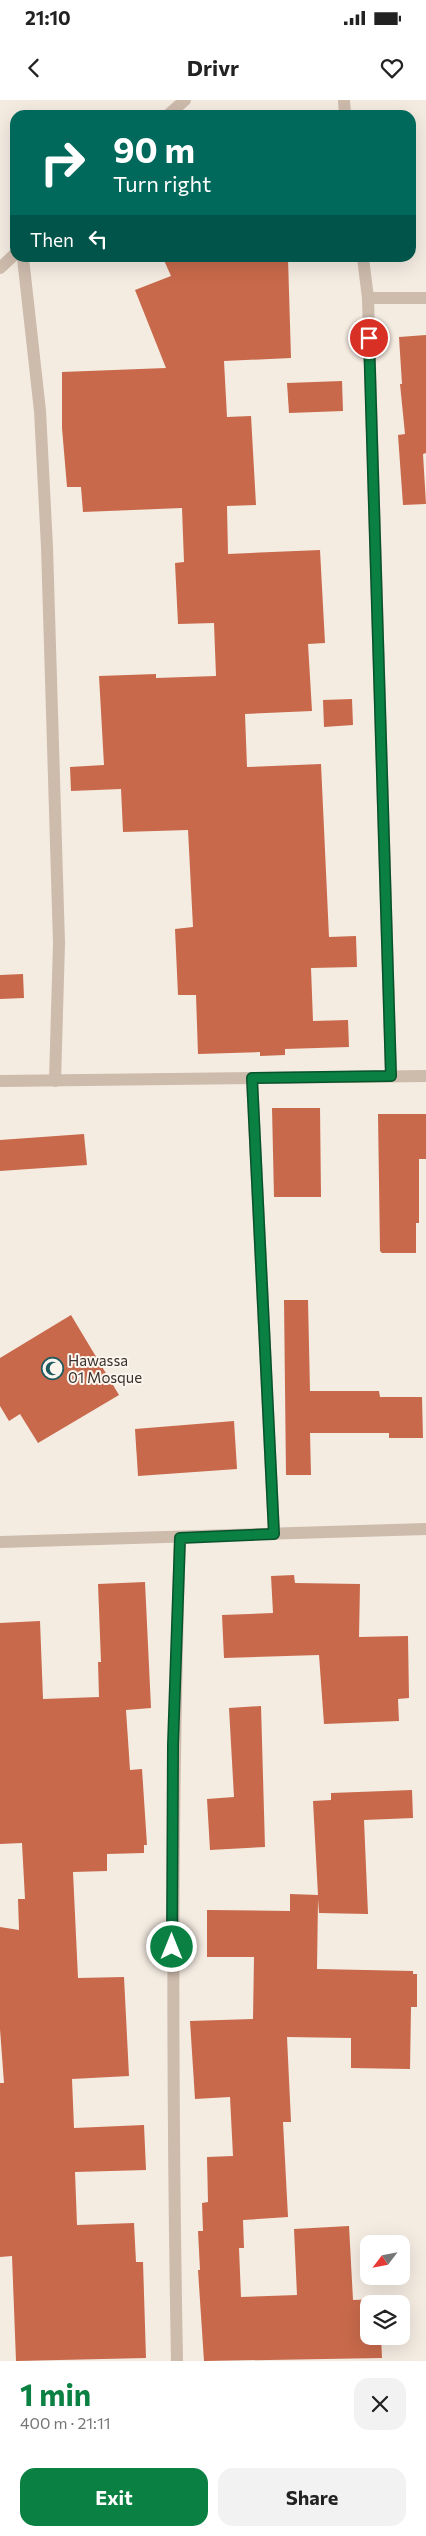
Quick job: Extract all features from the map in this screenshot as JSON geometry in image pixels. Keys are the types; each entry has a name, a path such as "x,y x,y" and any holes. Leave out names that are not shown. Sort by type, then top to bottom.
{"street":[{"path":"174,110 185,100"},
{"path":"0,268 10,259"},
{"path":"23,262 40,412 47,547 58,943 56,1080"},
{"path":"364,262 368,298 391,1076"},
{"path":"368,298 426,298"},
{"path":"0,1081 426,1076"},
{"path":"252,1078 274,1534"},
{"path":"0,1542 426,1530"},
{"path":"177,2361 172,2080 173,1745 180,1538"}],"building":[{"path":"165,262 288,262 291,358 224,361 227,417 251,416 256,505 227,506 228,554 320,550 325,643 308,644 312,711 245,714 247,767 321,764 329,937 356,936 357,967 311,968 313,1021 348,1020 349,1047 285,1049 285,1055 260,1056 260,1052 198,1054 196,995 178,995 175,929 193,927 188,830 123,832 121,789 71,791 70,767 104,765 99,676 156,674 156,678 216,676 214,623 178,624 175,563 184,562 182,508 83,512 81,487 67,487 62,428 62,372 166,368 135,290 171,276"},
{"path":"426,335 426,453 423,454 426,504 403,505 398,435 405,434 400,384 402,384 399,337"},
{"path":"342,381 343,411 289,413 287,383"},
{"path":"352,699 353,725 324,727 323,700"},
{"path":"23,974 24,998 0,999 0,975"},
{"path":"272,1108 320,1108 321,1197 274,1197"},
{"path":"378,1114 426,1114 426,1159 419,1159 419,1223 416,1223 416,1253 382,1253 380,1251"},
{"path":"84,1134 87,1165 0,1171 0,1140"},
{"path":"284,1300 308,1300 310,1391 379,1391 380,1397 422,1397 423,1438 389,1438 389,1433 310,1433 311,1475 286,1475"},
{"name":"Hawassa 01 Mosque","path":"71,1315 119,1395 38,1443 20,1414 9,1421 0,1406 0,1358"},
{"path":"234,1421 237,1469 138,1476 135,1429"},
{"path":"294,1575 295,1583 360,1584 359,1637 408,1636 409,1698 398,1699 399,1721 324,1724 319,1655 224,1658 222,1615 273,1613 271,1576"},
{"path":"145,1582 151,1708 126,1710 130,1770 142,1769 147,1845 144,1845 144,1853 107,1854 107,1871 73,1872 78,1978 124,1977 129,2076 72,2079 74,2128 144,2125 146,2170 75,2172 77,2225 134,2223 136,2262 143,2262 146,2358 16,2361 12,2256 0,2257 0,2083 4,2083 0,2029 0,1927 19,1930 18,1899 25,1899 22,1843 0,1844 0,1623 40,1621 43,1699 99,1697 98,1662 101,1662 98,1584"},
{"path":"261,1706 265,1847 210,1850 207,1799 234,1797 229,1708"},
{"path":"412,1790 413,1818 364,1820 368,1914 319,1913 318,1899 317,1969 413,1971 413,1974 417,1974 417,2007 411,2007 410,2069 351,2068 351,2038 287,2037 291,2122 283,2122 288,2217 243,2220 244,2248 239,2248 241,2297 297,2295 294,2229 349,2226 353,2300 360,2300 360,2345 381,2345 382,2358 204,2361 198,2270 200,2270 198,2231 203,2231 202,2203 208,2202 207,2157 233,2156 230,2097 195,2099 190,2021 253,2019 254,1957 207,1957 207,1910 290,1911 290,1894 318,1895 313,1801 331,1800 331,1793"}],"place":[{"name":"Hawassa 01 Mosque","path":"52,1369"}],"route":[{"path":"172,1947 173,1745 180,1538 274,1534 252,1078 391,1076 369,338"}]}
